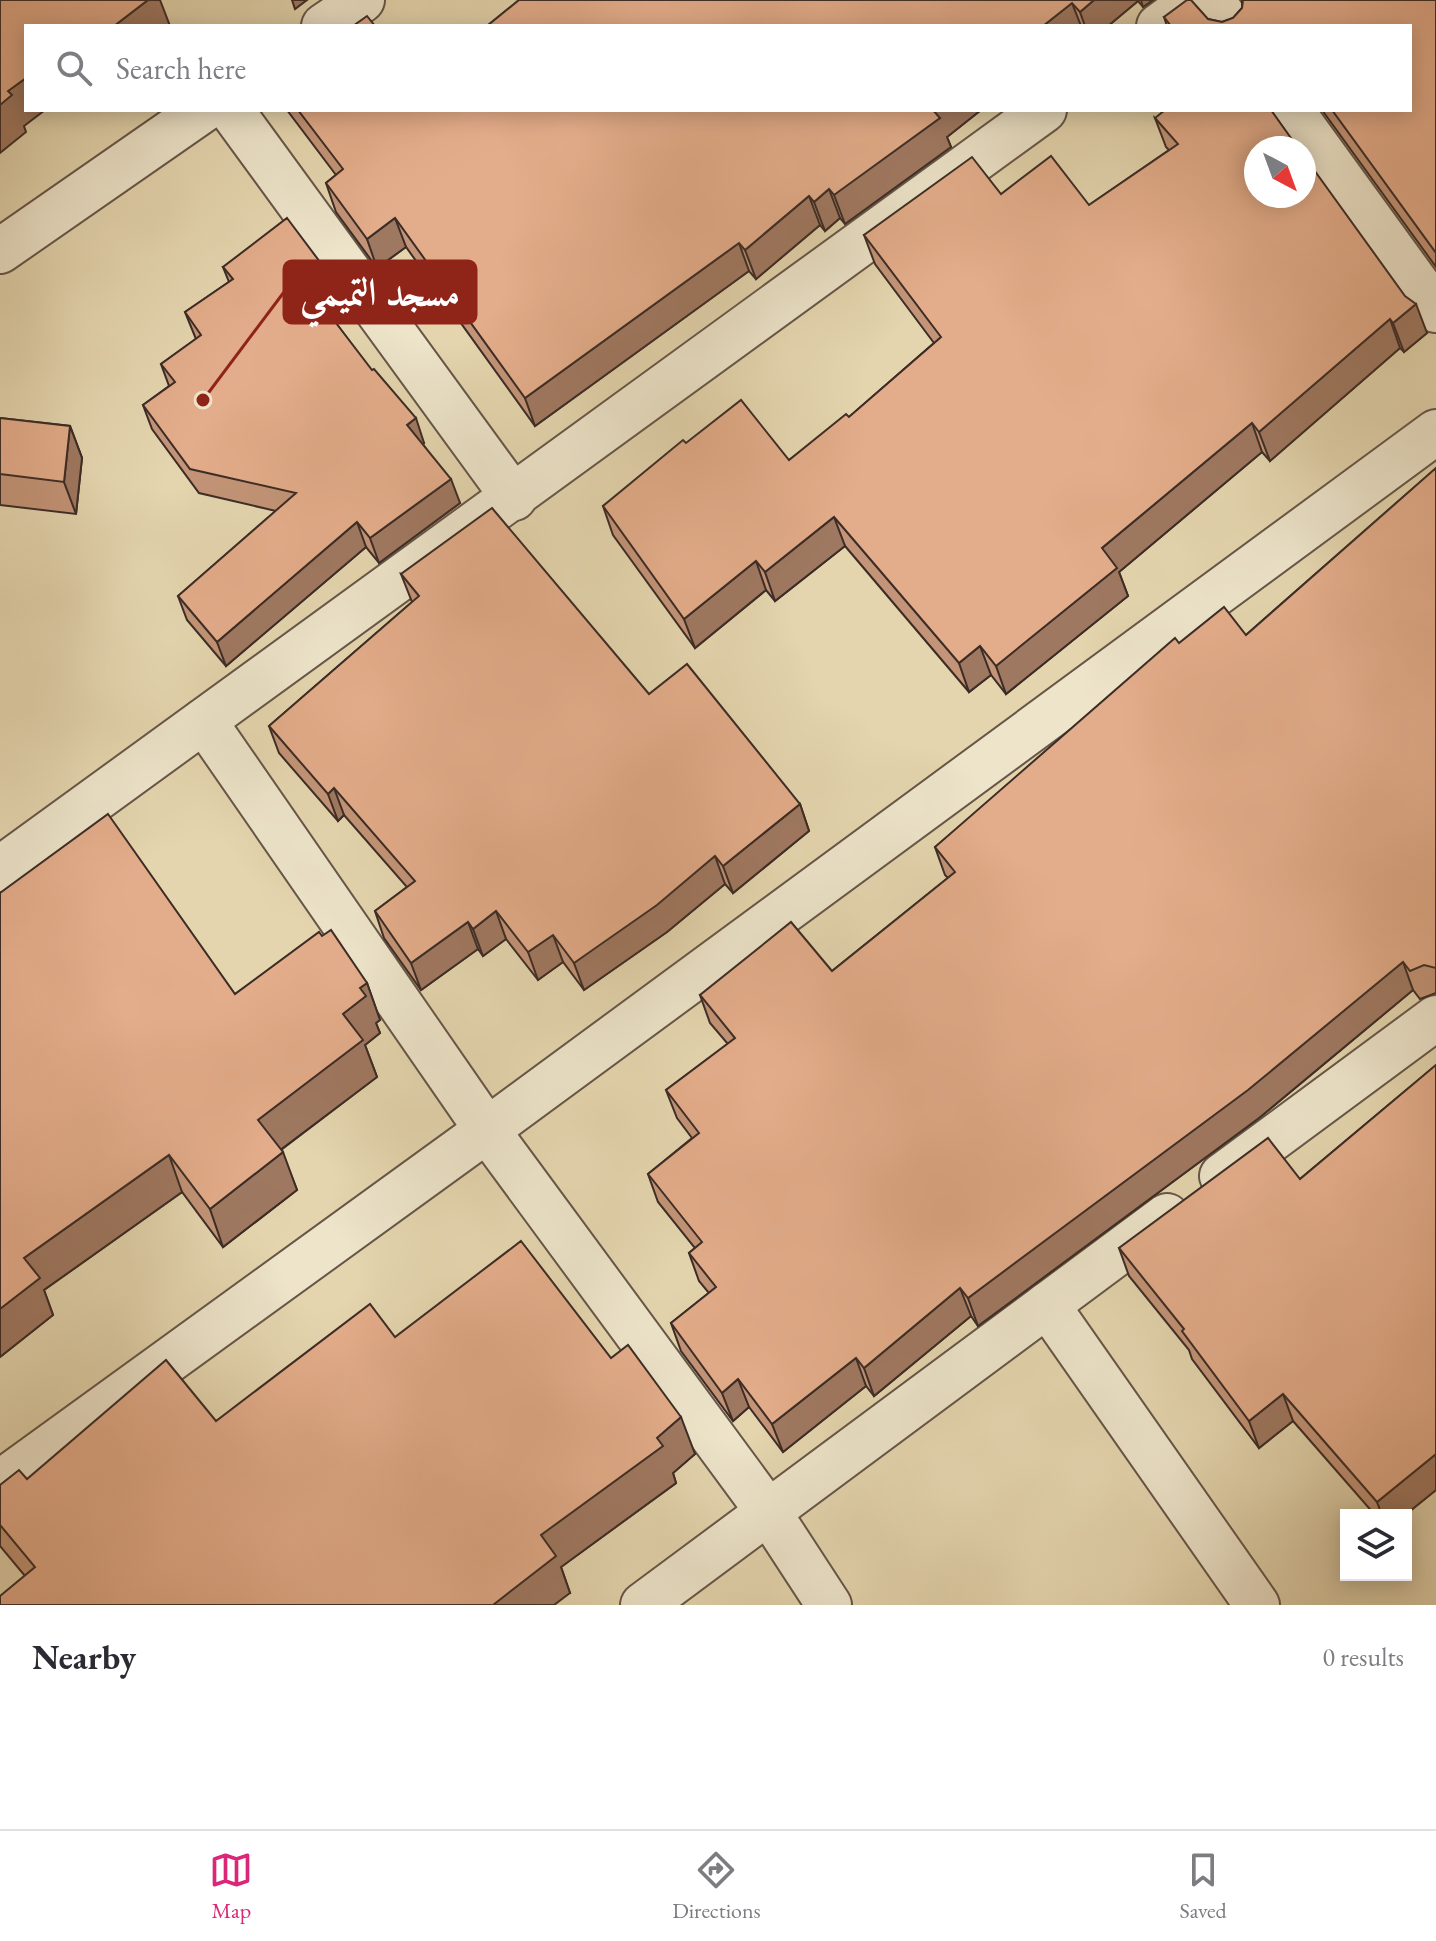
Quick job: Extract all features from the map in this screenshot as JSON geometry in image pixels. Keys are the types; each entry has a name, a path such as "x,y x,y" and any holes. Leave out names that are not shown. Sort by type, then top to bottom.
{"street":[{"path":"327,24 362,0"},
{"path":"1162,24 1195,0"},
{"path":"1212,0 1229,24"},
{"path":"0,251 200,112"},
{"path":"232,112 514,498"},
{"path":"0,869 1041,112"},
{"path":"1292,112 1436,310"},
{"path":"0,1483 487,1130 1436,432"},
{"path":"204,721 487,1130 769,1513 829,1605"},
{"path":"643,1605 1436,1018"},
{"path":"1047,1305 1257,1605"}],"building":[{"path":"0,0 148,0 117,24 24,24 24,79 8,91 12,95 0,105"},
{"path":"519,0 1094,0 1080,12 1072,3 1046,24 489,24"},
{"path":"1187,0 1191,0 1208,19 1222,22 1233,18 1242,8 1243,0 1436,0 1436,253 1333,112 1412,112 1412,24 1169,24 1164,17"},
{"path":"367,16 373,24 356,24"},
{"path":"300,112 935,112 940,118 834,195 829,189 814,202 809,196 745,250 739,243 525,398 395,218 367,239 326,183 343,169"},
{"path":"1162,112 1272,112 1289,136 1244,136 1244,208 1316,208 1316,173 1405,296 1416,304 1393,323 1390,319 1259,432 1252,423 1102,548 1117,568 996,666 980,646 959,663 834,517 765,572 756,561 684,619 603,506 683,440 686,443 741,400 789,460 846,414 849,417 941,337 864,235 972,157 1001,194 1051,156 1089,205 1178,144 1155,118"},
{"path":"287,218 329,274 310,289 372,370 416,418 407,425 451,479 370,538 357,522 217,642 178,596 296,493 190,469 143,405 175,382 161,364 201,335 185,312 233,279 223,267"},
{"path":"0,418 70,426 64,482 0,474"},
{"path":"1436,468 1436,968 1424,965 1410,971 1403,962 1248,1090 968,1298 960,1288 864,1368 856,1358 772,1424 738,1379 722,1393 671,1323 716,1287 689,1253 702,1242 648,1174 699,1133 666,1090 735,1038 700,995 791,922 832,971 955,872 935,847 1175,638 1179,643 1224,607 1246,635"},
{"path":"492,508 649,694 687,664 800,804 723,866 715,856 657,905 574,963 553,935 528,952 496,911 473,929 468,922 411,963 375,911 415,881 334,788 328,794 269,726 419,596 401,574"},
{"path":"108,814 235,994 319,932 322,936 331,930 367,983 360,988 366,996 343,1014 363,1040 258,1120 283,1152 210,1209 169,1155 24,1258 40,1278 0,1309 0,893"},
{"path":"1436,1065 1436,1454 1377,1502 1283,1394 1249,1421 1182,1331 1184,1329 1119,1248 1268,1138 1300,1179"},
{"path":"521,1241 611,1358 628,1345 681,1417 657,1438 663,1446 541,1535 556,1556 493,1605 0,1605 0,1596 35,1567 0,1525 0,1485 19,1470 27,1479 166,1360 216,1421 370,1304 395,1337"}],"place":[{"name":"مسجد التميمي","path":"203,400"}]}
